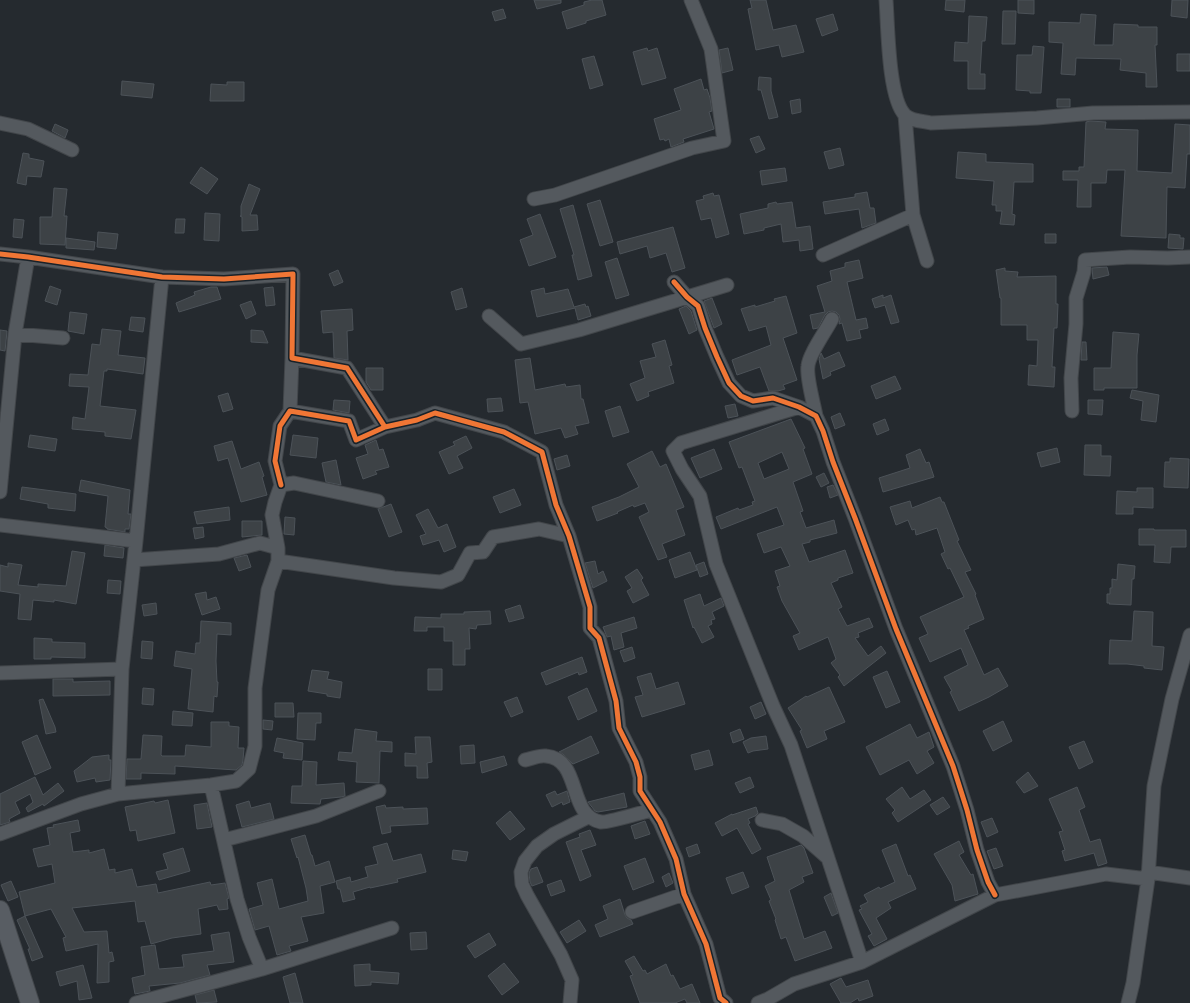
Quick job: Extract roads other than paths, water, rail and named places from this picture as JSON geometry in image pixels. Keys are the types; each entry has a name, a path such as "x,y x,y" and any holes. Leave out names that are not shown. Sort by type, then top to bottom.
{"street":[{"path":"534,200 692,148 724,140 711,49 691,0"},
{"path":"886,0 893,88 898,105 905,116 913,215 927,261"},
{"path":"905,116 914,120 931,122 1037,118 1094,113 1190,112"},
{"path":"0,123 28,129 72,150"},
{"path":"823,255 913,215"},
{"path":"0,254 162,277 224,279 293,274 290,411 280,426 275,462 281,485 272,515 278,554 268,590 256,688 255,746 249,770 236,781 211,785 118,794 81,804 0,834"},
{"path":"0,492 15,334 28,257"},
{"path":"1072,411 1071,378 1076,324 1076,298 1084,272 1085,260 1130,257 1190,258"},
{"path":"118,794 122,669 162,277"},
{"path":"674,282 687,297 698,306 705,328 729,383 741,396 753,401 773,398 799,407 816,416"},
{"path":"489,316 521,344 580,330 727,285"},
{"path":"832,319 810,358 808,366 808,374 816,416 823,431 833,462 896,629 953,766 968,810 977,850 988,882 995,895"},
{"path":"15,334 63,338"},
{"path":"292,358 347,368 385,427"},
{"path":"799,407 681,443 673,450 682,469 700,496 716,564 773,706 791,745 862,962"},
{"path":"290,411 349,421 356,440 385,427 417,420 435,413 504,432 542,452 556,505 569,536 590,607 590,628 599,638 616,701 619,728 636,762 640,777 640,791 660,822 676,859 684,894 706,944 720,998 726,1003"},
{"path":"281,485 294,483 378,501"},
{"path":"0,525 136,540"},
{"path":"134,560 219,554 260,543 278,554 394,578 441,582 458,575 470,553 483,552 493,537 539,529 569,536"},
{"path":"1128,1003 1133,983 1148,876 1154,786 1172,699 1190,634"},
{"path":"0,673 122,669"},
{"path":"525,760 544,756 557,758 566,767 579,802 588,817 602,822 652,810"},
{"path":"211,785 237,899 249,937 262,969"},
{"path":"224,840 316,816 379,790"},
{"path":"570,1003 572,980 561,955 527,895 522,884 522,872 525,861 537,846 554,834 588,817"},
{"path":"762,820 782,824 803,836 829,860"},
{"path":"758,1003 794,984 862,962 995,895 1106,874 1190,878"},
{"path":"632,912 684,894"},
{"path":"0,910 30,1003"},
{"path":"136,1003 262,969 392,928"}]}
